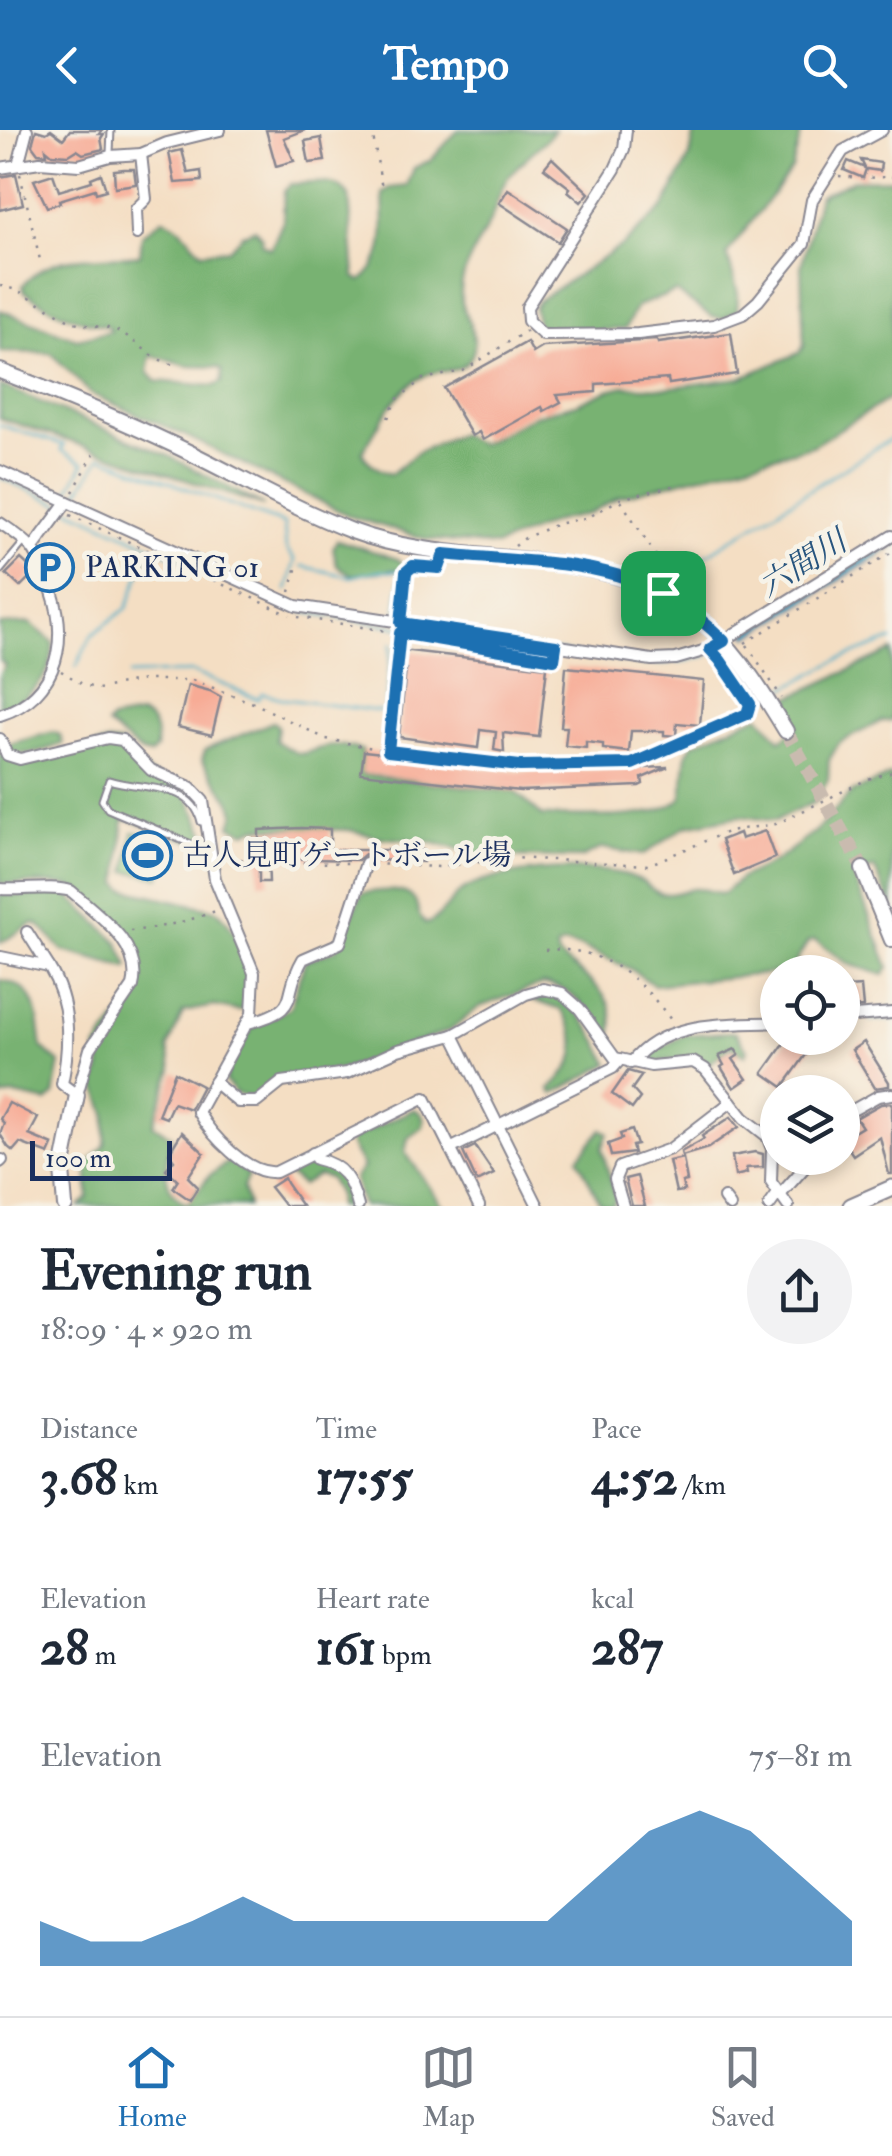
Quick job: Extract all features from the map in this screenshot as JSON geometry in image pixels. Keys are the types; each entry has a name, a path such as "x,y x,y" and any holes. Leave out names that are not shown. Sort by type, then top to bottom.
{"main road":[{"path":"851,1206 892,1188"}],"street":[{"path":"18,165 27,130"},
{"path":"0,168 40,162 74,166 110,156 142,154 169,136 220,130"},
{"path":"626,130 620,160 527,307 531,327 550,336 638,334 734,319 751,308 799,250 806,236 812,200 846,148 882,130"},
{"path":"137,234 136,210 146,199 142,154"},
{"path":"0,371 163,440 347,529 398,546 444,554 585,566 626,576 663,593 696,615 724,641 786,731"},
{"path":"0,471 288,603 400,628 556,651 652,660 676,659 710,649 892,536"},
{"path":"29,545 67,502"},
{"path":"0,523 29,545 56,603 60,636 55,667 32,699 0,715"},
{"path":"417,566 439,568 444,554"},
{"path":"0,738 7,754 20,758 108,738 122,740 151,770 197,793 206,809 215,880 254,974 254,1001 248,1024 199,1109 199,1116 237,1155 271,1173 424,1098 478,1206"},
{"path":"248,1024 284,1010 303,959 340,942 366,864"},
{"path":"863,869 892,940"},
{"path":"0,888 71,891 121,938 135,965 133,986 90,1049 62,1170 65,1206"},
{"path":"27,932 60,987 66,1006 67,1058 62,1084 77,1094"},
{"path":"1,957 49,967"},
{"path":"214,1082 238,1102 251,1104 282,1082 346,1074 398,1050 453,1035 534,990 553,990 580,1008 610,1054 655,1066 693,1062 706,1069 770,1142 770,1176 788,1206"},
{"path":"860,1016 892,1013"},
{"path":"450,1149 613,1068 677,1030 760,1023"},
{"path":"453,1035 538,1206"},
{"path":"860,1106 878,1096 892,1094"},
{"path":"623,1206 615,1180 620,1167 670,1150 731,1102"},
{"path":"313,1153 316,1159 342,1170 358,1206"},
{"path":"769,1206 797,1175"}],"lane":[{"path":"110,156 111,130"},
{"path":"0,571 29,545"},
{"path":"388,751 520,766 641,762 747,714 750,704 710,649"},
{"path":"191,844 105,806 102,800 109,780 183,796 193,802 202,822 208,825"}],"path":[{"path":"372,130 382,188"},
{"path":"18,165 40,260"},
{"path":"829,172 854,178 892,176"},
{"path":"0,286 17,290 74,322 118,331 158,360 172,364"},
{"path":"388,418 396,400 422,378 463,370 531,327"},
{"path":"67,502 94,454"},
{"path":"519,541 557,524 589,517 620,500 676,485"},
{"path":"620,500 667,573 663,593"},
{"path":"782,698 746,645 892,552"},
{"path":"288,603 298,562"},
{"path":"55,667 98,689 143,680 192,680 256,704 326,739 388,751 406,572 417,566"},
{"path":"212,860 228,853 238,860 439,867 514,858 648,865 729,832 776,824 868,779 892,772"},
{"path":"125,935 163,928 176,920 227,907"},
{"path":"546,950 572,949 627,972 646,988 677,1030"}],"green space":[{"path":"458,130 555,130 507,179 465,271 461,299 473,333 471,357 461,367 413,382 381,420 362,452 383,471 391,474 418,452 456,435 479,444 535,415 608,390 624,386 665,388 740,378 799,353 804,346 801,267 819,196 853,180 892,179 892,397 812,446 619,497 588,514 556,521 497,546 426,539 352,517 91,394 51,353 0,352 0,310 77,339 111,331 107,326 54,309 24,291 23,285 36,273 63,260 140,255 142,236 162,219 179,228 202,252 229,249 242,235 255,229 262,244 271,249 283,221 284,191 290,184 331,184 349,196 355,277 361,281 381,252 383,193 407,186 414,168 431,160","holes":["151,355 187,366 217,367 222,370 222,382 214,386 156,381 148,372"]},
{"path":"695,130 802,130 792,169 727,254 738,294 737,310 723,319 712,317 676,292 637,306 625,329 552,332 538,325 534,308 538,301 623,245 664,207 690,156"},
{"path":"0,385 169,456 264,506 0,418"},
{"path":"337,540 398,559 405,566 352,575 337,566 333,548"},
{"path":"30,623 53,642 49,666 38,685 0,710 0,674 5,665 0,660 0,625"},
{"path":"892,651 892,721 882,721 839,743 829,760 828,780 815,802 775,821 740,816 686,826 643,855 602,848 581,858 492,857 425,841 349,830 257,827 246,832 231,826 235,812 232,804 202,760 205,751 212,747 273,722 278,726 276,741 298,753 333,745 362,750 362,775 515,792 542,816 636,815 671,806 682,797 687,753 692,744 759,715 780,740 797,729 784,707 786,699"},
{"path":"140,715 154,728 156,749 150,755 107,725 112,720"},
{"path":"53,732 60,735 63,744 36,753 14,754 7,748 12,743"},
{"path":"108,742 120,743 149,773 185,791 206,835 203,841 192,842 124,818 119,884 124,889 216,910 238,942 248,983 246,1008 239,1011 214,1006 183,1012 168,1048 172,1069 153,1125 171,1136 166,1165 168,1183 187,1204 209,1176 231,1160 248,1175 243,1188 248,1206 79,1206 88,1198 88,1163 105,1145 106,1114 96,1085 101,1065 96,1049 137,989 138,958 122,931 73,887 0,883 0,752 22,761 37,760"},
{"path":"892,775 892,907 874,868 854,877 889,967 884,975 860,968 860,955 836,955 815,940 808,942 800,955 760,955 760,974 654,985 629,968 581,947 564,944 556,948 558,956 591,981 607,1000 613,1024 610,1039 605,1038 573,996 543,984 479,1007 451,1030 345,1069 289,1076 254,1098 235,1093 225,1081 252,1028 290,1008 305,961 337,949 362,893 392,890 406,894 416,903 426,924 465,889 526,872 600,870 638,879 663,894 697,889 723,894 741,878 776,861 816,831 852,792"},
{"name":"古人見町ゲートボール場","path":"133,832 167,838 160,877 127,871"},
{"path":"0,894 68,895 118,942 127,968 63,951 34,923 0,943"},
{"path":"0,980 13,983 30,996 42,1048 60,1063 54,1096 47,1102 15,1095 0,1097"},
{"path":"544,993 576,1011 609,1064 553,1094 550,1089 572,1062 575,1043 561,1010 530,999"},
{"path":"736,1033 747,1050 745,1055 731,1046 710,1063 693,1058 656,1062 652,1059 654,1052 684,1035"},
{"path":"414,1109 423,1116 423,1127 408,1138 405,1152 443,1206 362,1206 354,1179 363,1167 351,1139"},
{"path":"602,1129 608,1133 602,1149 616,1199 611,1206 600,1203 578,1158"},
{"path":"307,1161 326,1166 339,1175 354,1206 337,1206 338,1195 329,1178 318,1175 302,1185 289,1175 288,1171"}],"water":[{"path":"892,540 892,547 748,637 745,632"}],"building":[{"path":"36,130 51,130 63,139 70,130 102,130 99,134 104,134 103,149 83,154 77,150 69,155 52,154 46,149 47,154 38,153 32,145"},
{"path":"266,130 305,130 284,138 294,161 276,166"},
{"path":"321,138 325,161 309,163 305,141"},
{"path":"182,150 188,173 201,171 202,181 175,183 169,153"},
{"path":"552,158 589,193 581,202 544,168"},
{"path":"861,160 881,163 880,171 866,169 863,178 844,170 848,161 865,168"},
{"path":"134,169 136,184 115,187 114,170"},
{"path":"16,174 23,204 0,210 0,177"},
{"path":"53,174 59,191 92,181 101,174 106,190 96,193 95,189 47,207 34,180"},
{"path":"508,189 567,228 558,242 499,203"},
{"path":"731,333 737,374 669,384 668,379 596,384 596,392 557,395 561,402 544,411 542,407 483,440 479,432 472,436 444,388 527,342 533,353 543,347 657,340 658,343"},
{"path":"21,559 35,572 20,587 6,574"},
{"path":"401,650 547,667 539,737 503,733 504,752 494,750 496,732 480,730 478,748 399,737 406,669 399,668"},
{"path":"566,667 704,681 700,725 677,723 676,736 664,735 664,731 631,731 629,752 586,742 586,748 565,746 567,727 561,727"},
{"path":"188,685 221,697 212,735 178,727"},
{"path":"364,751 520,772 668,767 642,778 643,784 639,786 520,791 361,773"},
{"path":"330,829 330,850 423,850 423,862 374,860 365,854 358,860 268,858 269,882 259,882 259,830"},
{"path":"765,831 775,858 734,875 721,840 739,833 741,839"},
{"path":"864,1042 889,1086 875,1088 855,1055 860,1055 860,1045"},
{"path":"735,1049 739,1055 733,1059 747,1079 734,1088 719,1056"},
{"path":"776,1055 806,1055 792,1075 763,1073"},
{"path":"628,1071 642,1075 632,1089 640,1098 632,1109 612,1094"},
{"path":"175,1072 202,1086 190,1109 173,1103 166,1118 158,1115"},
{"path":"9,1103 38,1118 29,1135 53,1145 49,1154 20,1143 13,1151 8,1147 0,1134 4,1123 0,1119"},
{"path":"892,1103 892,1174 880,1137 860,1150 860,1116 881,1104"},
{"path":"731,1117 739,1127 708,1148 682,1156 681,1152"},
{"path":"632,1130 637,1145 632,1146 634,1153 611,1156 608,1144"},
{"path":"182,1132 204,1153 188,1177 198,1187 190,1200 173,1188 178,1180 166,1169 174,1160 169,1153"},
{"path":"475,1146 494,1174 477,1182 463,1152"},
{"path":"760,1153 760,1167 746,1168 747,1173 735,1176 732,1156"},
{"path":"683,1158 687,1181 682,1182 684,1191 676,1192 669,1161"},
{"path":"637,1176 645,1206 632,1206 625,1179"},
{"path":"284,1178 302,1206 285,1206 270,1187"}],"waterway":[{"path":"0,425 64,445 61,450 84,463 68,492"},
{"path":"673,576 892,438"},
{"path":"76,496 101,457 284,524 286,549 295,560 287,590"},
{"path":"0,477 62,505"},
{"path":"69,509 294,610"},
{"path":"76,667 92,635 127,608 147,555"},
{"path":"302,566 351,577 376,571 401,572 396,615"},
{"path":"302,612 641,664 670,664"},
{"path":"784,689 838,660 892,640"},
{"path":"129,675 192,672 258,699 262,693 385,712 392,643"},
{"path":"678,663 709,655"},
{"path":"870,1020 892,1020"}],"tunnel":[{"path":"786,731 863,869"}],"place":[{"name":"PARKING 01","path":"50,567"},
{"name":"古人見町ゲートボール場","path":"147,855"}],"route":[{"path":"444,554 564,564 606,570 663,593 696,615 724,641 710,649 750,704 743,718 632,764 520,766 388,751 400,633 554,659 556,646 401,623 409,568 439,568 444,554"}],"water label":[{"name":"六間川","path":"803,564"}]}
